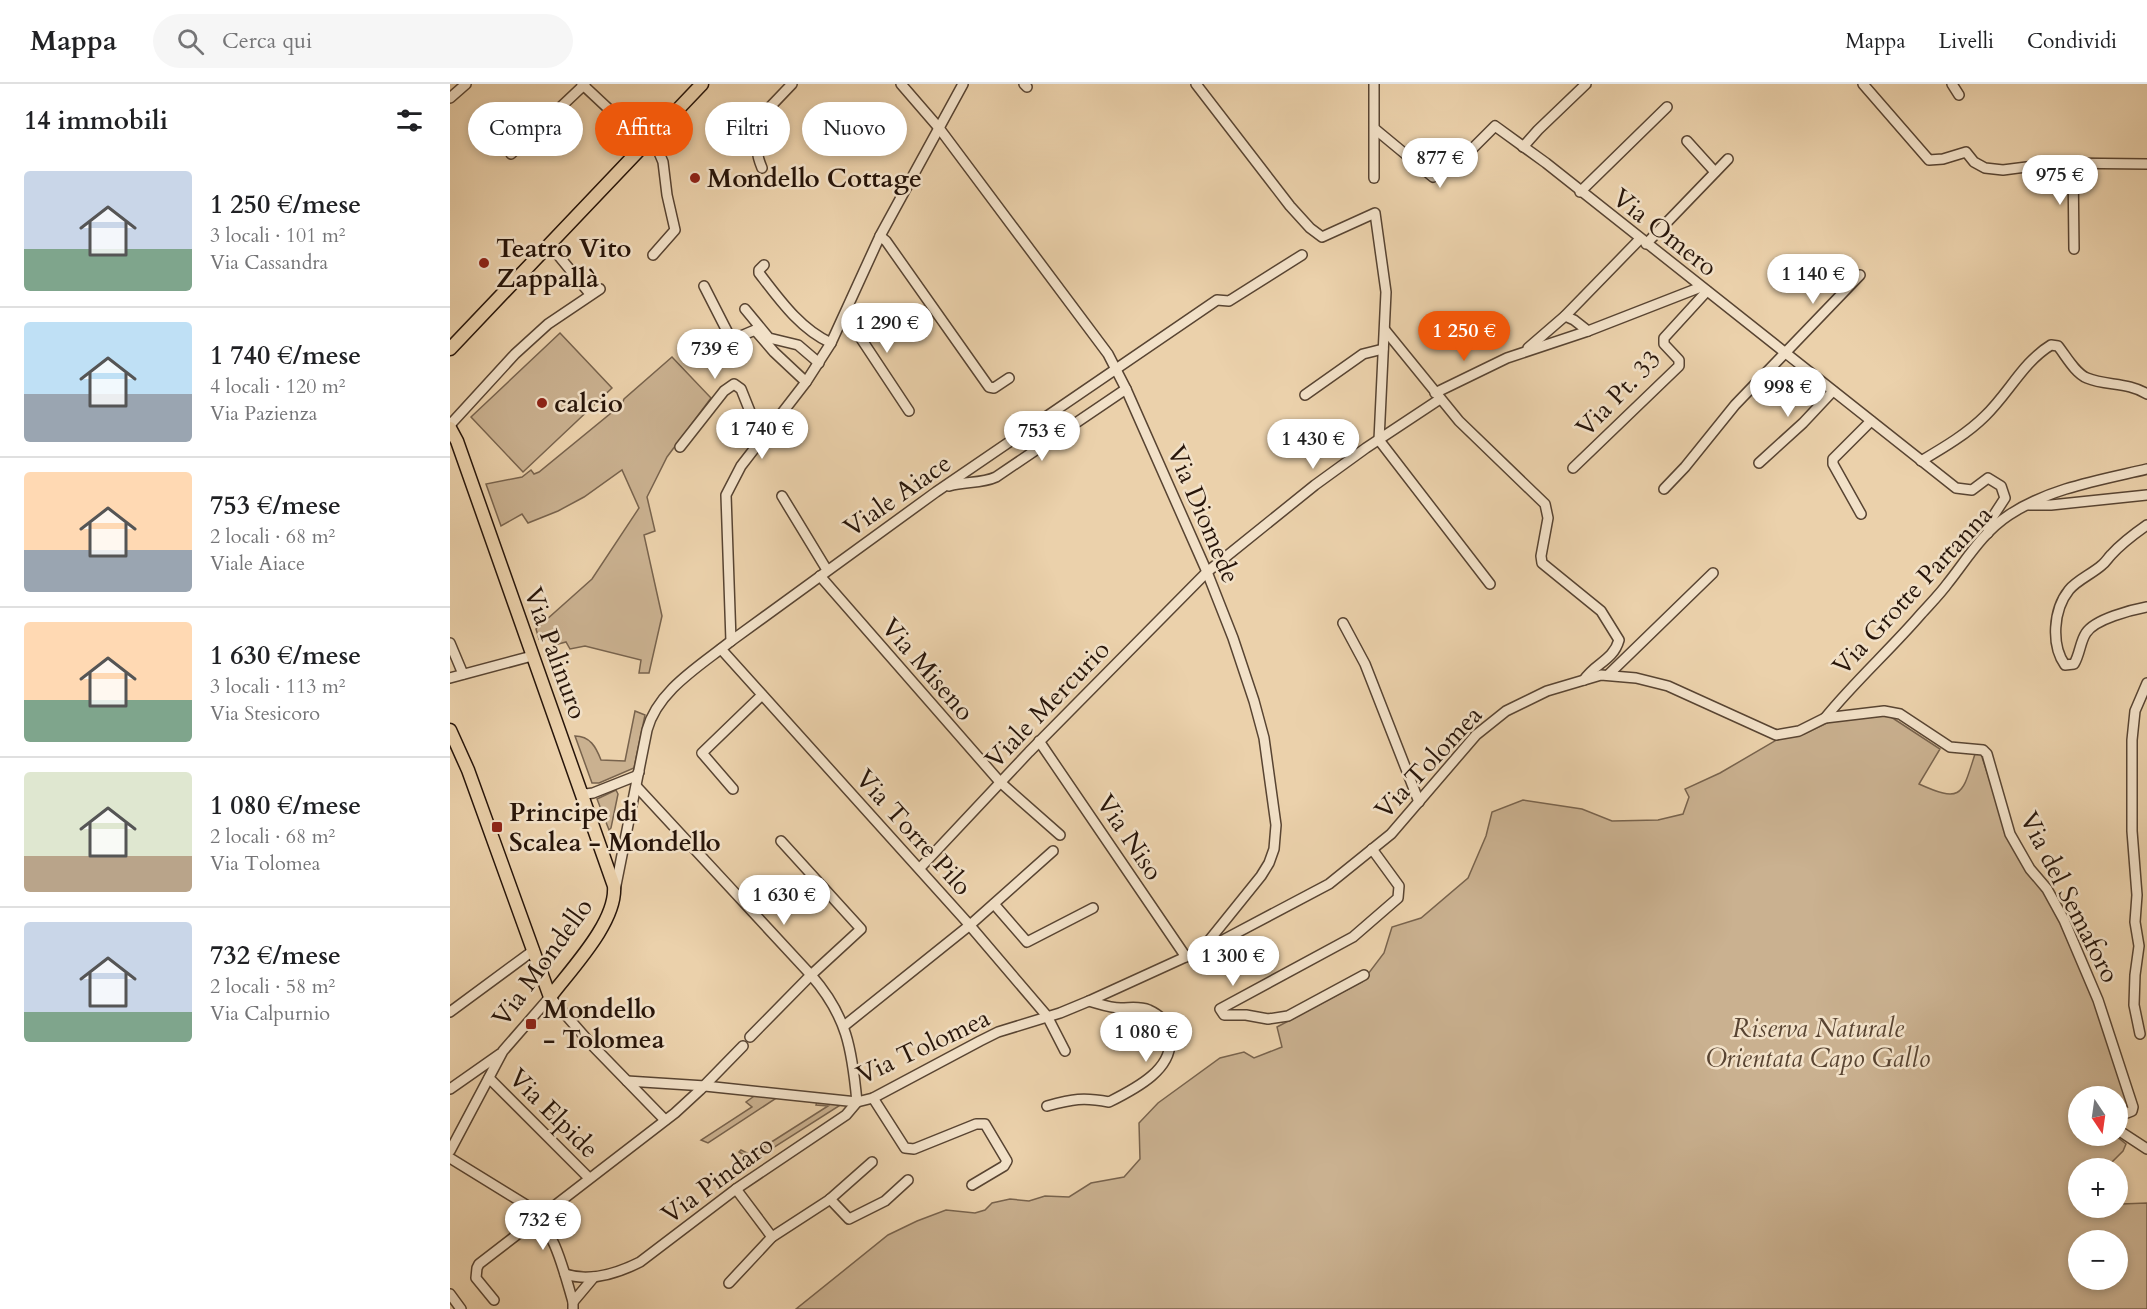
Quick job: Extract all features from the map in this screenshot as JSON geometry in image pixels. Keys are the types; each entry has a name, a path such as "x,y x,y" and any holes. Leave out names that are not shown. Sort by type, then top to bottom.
{"main road":[{"path":"685,102 702,84"},
{"path":"450,349 633,156"},
{"name":"Via Palinuro","path":"450,427 457,441 582,792 611,875 615,895"},
{"path":"450,730 468,770 550,997"},
{"name":"Via Mondello","path":"550,997 601,928 612,907 615,895"}],"street":[{"path":"450,98 466,84"},
{"path":"565,102 584,84 605,102"},
{"path":"762,168 756,150 757,144 777,122 771,106 792,84"},
{"name":"Via Diomede","path":"900,84 939,128 1117,369 1207,572 1246,674 1270,769 1276,837 1269,863 1261,876 1202,950"},
{"path":"731,641 726,495 741,466 806,382 831,343 880,236 963,84"},
{"path":"1196,84 1290,206 1310,228 1322,237 1376,213 1386,292 1379,440 1490,584"},
{"path":"1374,84 1374,178"},
{"path":"1522,146 1586,84"},
{"path":"1863,84 1929,160 1943,159 1966,152 1974,162 1985,168 2003,170 2073,163 2147,164"},
{"path":"1952,84 1959,95"},
{"path":"1580,192 1667,107"},
{"name":"Via Omero","path":"1375,129 1433,177 1472,149 1495,126 1956,488 1972,490 1988,478 2001,486 2005,498 1990,521 1988,533"},
{"path":"1687,141 1715,172"},
{"path":"653,255 675,230 663,162 659,156"},
{"path":"1507,358 1532,347 1728,159"},
{"path":"2073,163 2074,249"},
{"path":"880,236 886,241 990,387 994,388 1009,378"},
{"path":"549,244 590,294"},
{"name":"Viale Aiace","path":"731,641 936,492 1217,300 1229,301 1302,255"},
{"path":"764,265 759,273 792,313 812,333 831,343"},
{"path":"1664,489 1685,467 1735,405 1860,275"},
{"path":"704,286 730,337 741,336 755,330 774,352 806,382"},
{"path":"450,427 515,354 548,324 600,289"},
{"path":"1507,358 1704,289"},
{"name":"Via Pt. 33","path":"1573,468 1679,366 1679,360 1664,344 1664,338 1704,289"},
{"path":"745,309 769,339 795,343 819,363"},
{"path":"1565,316 1588,331"},
{"path":"844,318 854,328 909,411"},
{"path":"1385,330 1459,421 1545,504 1548,518 1541,556 1542,563 1601,611 1619,640 1616,651 1589,672 1584,680"},
{"path":"1921,461 1952,443 1986,416 2038,353 2051,345 2058,346 2086,378 2137,388 2147,394"},
{"path":"1305,395 1363,354 1383,349"},
{"name":"Viale Mercurio","path":"920,868 1039,741 1207,572 1315,485 1438,396 1507,358"},
{"path":"680,447 724,391 734,384 741,389 759,434 763,438"},
{"path":"936,492 957,484 984,481 996,477 1126,389"},
{"path":"1759,463 1803,423 1833,391"},
{"path":"1860,514 1833,464 1833,459 1871,421"},
{"path":"2026,505 2039,498 2088,482 2147,468"},
{"name":"Via Grotte Partanna","path":"1825,718 1948,584 1988,533 2008,516 2026,505 2147,495"},
{"name":"Via Miseno","path":"782,496 823,573 1000,782 1060,836"},
{"path":"2147,525 2132,535 2103,565 2069,589 2061,603 2057,623 2056,640 2060,658 2065,665 2074,664 2080,645 2091,626 2147,607"},
{"path":"1608,675 1713,573"},
{"path":"1343,623 1365,664 1419,802"},
{"name":"Via Mondello","path":"615,895 647,730 654,710 678,684 731,641"},
{"path":"450,643 463,674"},
{"name":"Via Torre Pilo","path":"721,649 970,926 1047,1016 1065,1051"},
{"path":"450,678 532,656"},
{"name":"Via del Semaforo","path":"1584,680 1608,675 1636,678 1668,686 1776,735 1799,731 1825,718 1876,711 1892,712 1900,714 1950,747 1981,749 1985,752 2010,834 2030,869 2047,888 2064,920 2098,1000 2126,1086"},
{"name":"Via Tolomea","path":"627,1081 705,1086 858,1102 873,1098 998,1032 1060,1013 1089,1001 1202,950 1329,884 1391,834 1476,735 1506,711 1547,691 1584,680"},
{"path":"2140,1034 2134,1005 2139,946 2135,922 2137,895 2132,831 2132,740 2135,711 2147,683"},
{"path":"733,789 702,753 762,695"},
{"name":"Via Niso","path":"1039,741 1186,957"},
{"path":"582,792 593,793 636,776 639,772"},
{"path":"637,787 811,975 832,1001 843,1026 852,1058 858,1102"},
{"path":"750,1037 811,975 861,929 781,841"},
{"name":"Via Tolomea","path":"1364,975 1288,1016 1268,1019 1246,1015 1224,1016 1220,1009 1353,937 1398,898 1399,886 1372,849"},
{"path":"843,1026 970,926 1053,851"},
{"path":"994,904 1027,942 1093,908"},
{"path":"450,1012 534,950"},
{"path":"550,997 665,1120"},
{"name":"Via Mondello","path":"450,1151 503,1051 550,997"},
{"path":"1047,1106 1071,1099 1089,1098 1109,1102 1152,1076 1163,1065 1172,1045 1166,1023 1146,1009 1107,1006 1089,1001"},
{"path":"494,1299 476,1278 477,1268 665,1120 705,1086 743,1046"},
{"path":"450,1089 503,1051"},
{"name":"Via Elpide","path":"489,1078 589,1178"},
{"name":"Via del Semaforo","path":"2128,1092 2133,1107 2132,1111 2128,1113"},
{"path":"873,1098 905,1148 914,1149 976,1124 985,1124 1007,1161 1004,1166 972,1185"},
{"name":"Via Pindaro","path":"565,1274 594,1277 630,1268 736,1188 846,1115 858,1102"},
{"path":"2128,1137 2147,1149"},
{"path":"450,1158 528,1206 539,1217 549,1232 565,1274 573,1306"},
{"path":"729,1283 772,1237 830,1199 872,1162"},
{"path":"830,1199 849,1219 885,1201 908,1180"},
{"path":"736,1188 772,1237"},
{"path":"573,1306 594,1277"},
{"path":"450,1294 461,1309"}],"green space":[{"name":"calcio","path":"560,333 612,388 523,472 471,417"},
{"path":"672,357 711,398 667,457 647,497 655,531 644,535 662,616 649,673 639,673 641,660 585,646 570,649 566,642 555,645 547,634 539,639 536,629 592,579 639,508 622,470 584,497 558,511 528,523 522,514 501,526 486,484 522,477 531,470 534,474 539,472 622,404 624,399"},
{"path":"635,711 645,715 634,768 599,783 592,783 575,736 585,738 592,743 601,760 625,761"},
{"name":"Riserva Naturale Orientata Capo Gallo","path":"1888,715 1940,749 1919,784 1944,793 1959,792 1967,778 1975,754 1981,754 2008,836 2044,891 2094,1001 2122,1086 2068,1086 2068,1146 2125,1146 2116,1158 2068,1158 2068,1218 2128,1218 2128,1204 2147,1203 2147,1309 796,1309 888,1235 917,1221 946,1210 975,1213 985,1210 992,1203 1010,1199 1029,1201 1045,1196 1069,1197 1091,1183 1124,1177 1140,1159 1139,1123 1158,1103 1220,1058 1244,1052 1254,1058 1282,1047 1277,1027 1362,982 1384,953 1392,927 1421,918 1468,878 1486,836 1492,812 1523,800 1582,809 1612,821 1658,820 1683,814 1689,797 1685,789 1720,773 1780,738 1804,734 1831,721"},
{"path":"616,790 618,794 609,830 597,799"},
{"path":"757,1094 778,1097 708,1143 701,1140 752,1107 746,1102"},
{"path":"817,1101 842,1104 743,1167 737,1160 744,1155 739,1152 741,1150 751,1155 828,1106 816,1105"}],"place":[{"name":"Mondello Cottage","path":"695,178"},
{"name":"Teatro Vito Zappallà","path":"484,263"},
{"name":"calcio","path":"542,403"},
{"name":"Principe di Scalea - Mondello","path":"497,827"},
{"name":"Mondello - Tolomea","path":"531,1024"}]}
